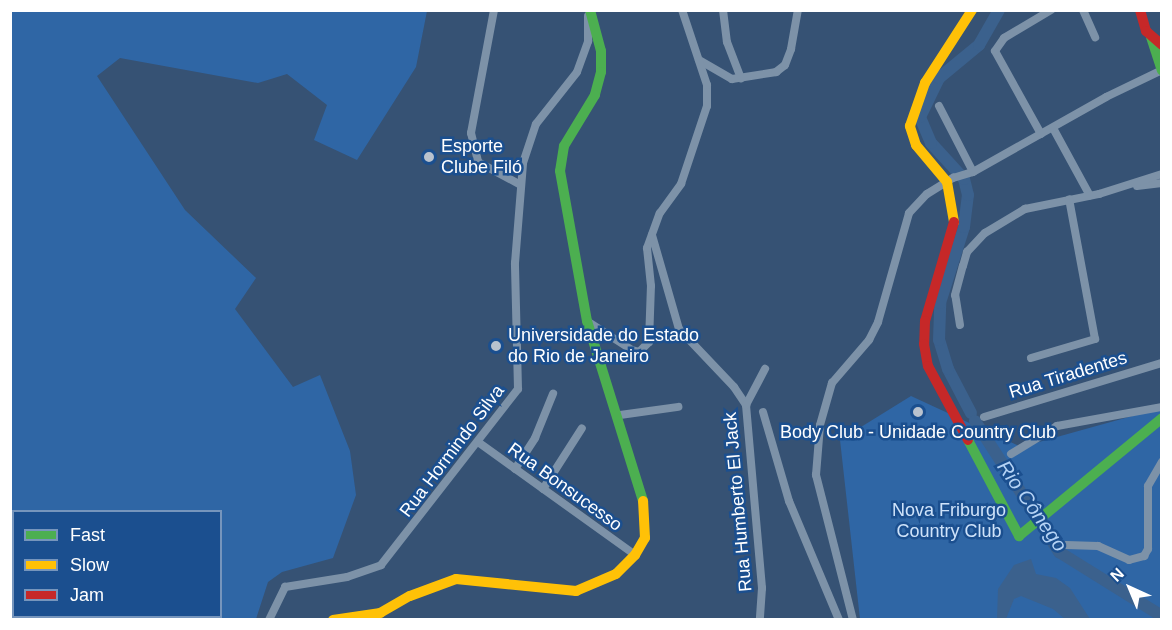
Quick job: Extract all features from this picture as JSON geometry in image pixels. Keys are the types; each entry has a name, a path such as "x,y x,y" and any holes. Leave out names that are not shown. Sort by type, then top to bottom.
{"street":[{"path":"494,10 471,133 478,162 519,184"},
{"path":"333,620 380,613 410,596 456,579 576,591 616,574 635,555 645,538 646,518 620,415 587,321 560,171 564,146 595,95 601,72 601,51 589,10"},
{"name":"Rua Hormindo Silva","path":"269,620 285,587 347,577 381,565 513,398 519,380 515,274 519,184 536,124 578,72 588,41 589,10"},
{"path":"587,321 632,350 645,348 649,342 651,308 647,248 651,233 681,184 699,139 707,106 707,85 682,10"},
{"path":"723,10 728,42 741,78"},
{"path":"699,60 720,75 741,78 767,75 785,65 798,10"},
{"path":"972,10 925,83 912,111 910,126 916,145 950,180 952,198 952,236 925,321 924,344 928,366 1015,533 1023,536 1043,516 1161,418"},
{"path":"1041,134 995,51 1004,38 1051,10"},
{"path":"1083,10 1095,37"},
{"path":"853,620 816,475 824,404 832,383 869,340 878,322 909,213 927,194 950,180 973,172 1161,70 1140,10"},
{"path":"1151,37 1161,45"},
{"path":"939,106 973,172"},
{"path":"1053,128 1090,196"},
{"path":"960,325 955,295 967,252 974,242 1025,209 1090,196 1161,174"},
{"path":"1117,189 1161,183"},
{"path":"1031,358 1095,339 1069,199"},
{"name":"Rua Humberto El Jack","path":"651,233 679,330 734,387 746,405 762,588 760,620"},
{"name":"Rua Tiradentes","path":"984,417 1161,363"},
{"path":"746,405 765,369"},
{"path":"515,469 535,438 553,394"},
{"path":"620,415 678,407"},
{"path":"1011,454 1057,426 1161,407"},
{"path":"763,412 789,501 839,620"},
{"path":"543,489 582,428"},
{"name":"Rua Bonsucesso","path":"478,442 635,555"},
{"path":"1066,545 1098,546 1129,560 1144,556 1148,549 1148,486 1161,462"}],"green space":[{"path":"10,11 427,11 416,67 357,160 314,140 327,105 287,74 258,83 120,58 97,76 185,210 256,278 235,309 293,387 320,375 350,451 356,495 333,558 282,572 268,582 256,619 11,619"},
{"name":"Nova Friburgo Country Club","path":"911,396 1021,447 1161,408 1161,619 860,619 840,440"}],"shaded area":[{"path":"1031,559 1036,574 1056,578 1070,588 1090,619 1065,619 1053,609 1021,596 1014,599 1006,619 997,619 998,589 1014,565"}],"waterway":[{"name":"Rio Cônego","path":"971,413 948,369 939,340 940,303 964,227 968,195 964,179 931,143 920,117 939,78 979,45 999,10"},
{"name":"Rio Cônego","path":"975,421 1059,552 1162,616"}],"traffic: fast":[{"path":"590,10 601,51 601,72 595,95 564,146 560,171 587,321 643,501"},
{"path":"1151,37 1162,70"},
{"path":"968,440 1019,536 1162,418"}],"traffic: slow":[{"path":"954,222 947,182 916,145 910,126 925,83 972,10"},
{"path":"333,620 380,613 410,596 456,579 576,591 616,574 635,555 645,538 643,501"}],"traffic: jam":[{"path":"1140,10 1146,31 1162,45"},
{"path":"954,222 925,321 924,344 928,366 968,440"}],"place":[{"name":"Esporte Clube Filó","path":"429,157"},
{"name":"Universidade do Estado do Rio de Janeiro","path":"496,346"},
{"name":"Body Club - Unidade Country Club","path":"918,412"}]}
